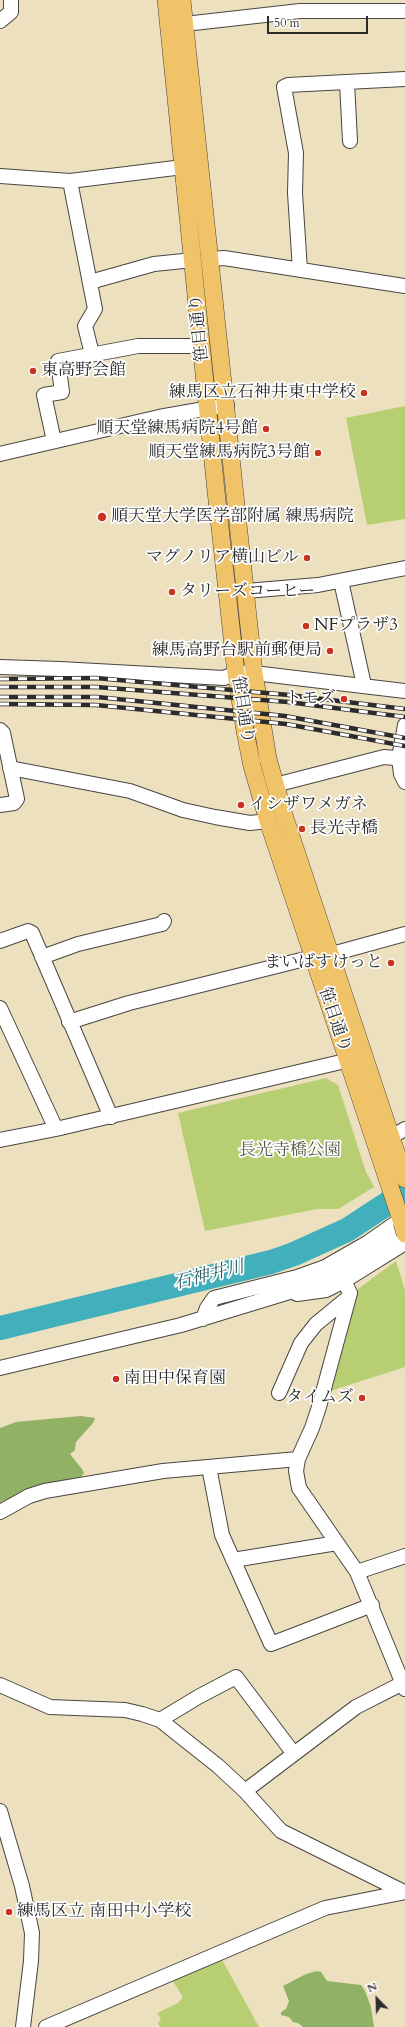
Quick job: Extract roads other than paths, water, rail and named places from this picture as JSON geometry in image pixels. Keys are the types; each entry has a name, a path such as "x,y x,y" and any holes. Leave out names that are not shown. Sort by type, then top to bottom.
{"main road":[{"name":"笹目通り","path":"166,0 236,673 244,731 268,821 402,1225"},
{"name":"笹目通り","path":"182,0 227,405 254,673 268,760 365,1057 398,1133 403,1174"}],"street":[{"path":"0,21 11,12 11,0"},
{"path":"185,24 300,11 405,11"},
{"path":"300,270 296,193 296,153 284,87 288,85 405,79"},
{"path":"348,82 350,141"},
{"path":"0,176 70,181 183,167"},
{"path":"70,181 95,309 85,326 92,354"},
{"path":"211,259 224,258 405,286"},
{"path":"90,282 154,264 193,260"},
{"path":"54,441 44,395 62,392 58,361 138,346 202,346"},
{"path":"0,454 130,423 208,407 227,405"},
{"path":"246,591 318,585 405,568"},
{"path":"342,581 364,685"},
{"path":"0,668 60,668 224,678 236,673 254,673 405,691"},
{"path":"405,725 401,774 405,782"},
{"path":"0,730 2,733 17,799 14,803 0,805"},
{"path":"275,785 384,757 402,759"},
{"path":"10,768 130,791 183,810 215,818 250,823 268,821"},
{"path":"42,957 78,944 162,924 164,921"},
{"path":"0,941 30,932 111,1117"},
{"path":"332,954 405,934"},
{"path":"69,1022 129,1003 312,957"},
{"path":"0,1008 56,1129"},
{"path":"0,1140 111,1117 365,1057"},
{"path":"0,1368 203,1319 325,1279 348,1267 402,1225"},
{"path":"203,1319 209,1304 214,1298 297,1277 325,1267 402,1225"},
{"path":"271,1297 318,1292 344,1281 405,1243"},
{"path":"245,1791 356,1707 404,1686 357,1572 299,1488 296,1471 298,1459 312,1428 319,1407 350,1293 344,1281"},
{"path":"279,1393 301,1343 316,1324 348,1297"},
{"path":"0,1512 28,1496 45,1491 163,1471 298,1459"},
{"path":"209,1466 222,1535 271,1644 372,1606"},
{"path":"233,1560 337,1543"},
{"path":"357,1572 405,1556"},
{"path":"160,1720 198,1697 236,1677 294,1754"},
{"path":"0,1685 50,1707 125,1710 160,1720 218,1766 245,1791 281,1831 404,1892"},
{"path":"0,1811 22,1886 32,1933 31,1961 23,2027"},
{"path":"46,2027 325,1908 404,1892"}],"waterway":[{"name":"石神井川","path":"0,1328 271,1262 294,1254 347,1230 405,1192"}],"railway":[{"path":"0,679 96,678 289,695 405,709"},
{"path":"0,687 96,687 288,702 405,717"},
{"path":"0,697 97,697 285,716 405,738"},
{"path":"0,704 96,705 286,724 405,746"}],"place":[{"name":"東高野会館","path":"33,371"},
{"name":"練馬区立石神井東中学校","path":"364,393"},
{"name":"順天堂練馬病院4号館","path":"266,429"},
{"name":"順天堂練馬病院3号館","path":"318,453"},
{"name":"順天堂大学医学部附属 練馬病院","path":"102,517"},
{"name":"マグノリア横山ビル","path":"307,558"},
{"name":"タリーズコーヒー","path":"172,592"},
{"name":"NFプラザ3","path":"306,626"},
{"name":"練馬高野台駅前郵便局","path":"330,651"},
{"name":"トモズ","path":"344,699"},
{"name":"イシザワメガネ","path":"241,805"},
{"name":"長光寺橋","path":"302,829"},
{"name":"まいばすけっと","path":"391,963"},
{"name":"南田中保育園","path":"116,1379"},
{"name":"タイムズ","path":"362,1398"},
{"name":"練馬区立 南田中小学校","path":"9,1912"}],"park label":[{"name":"長光寺橋公園","path":"290,1151"}]}
